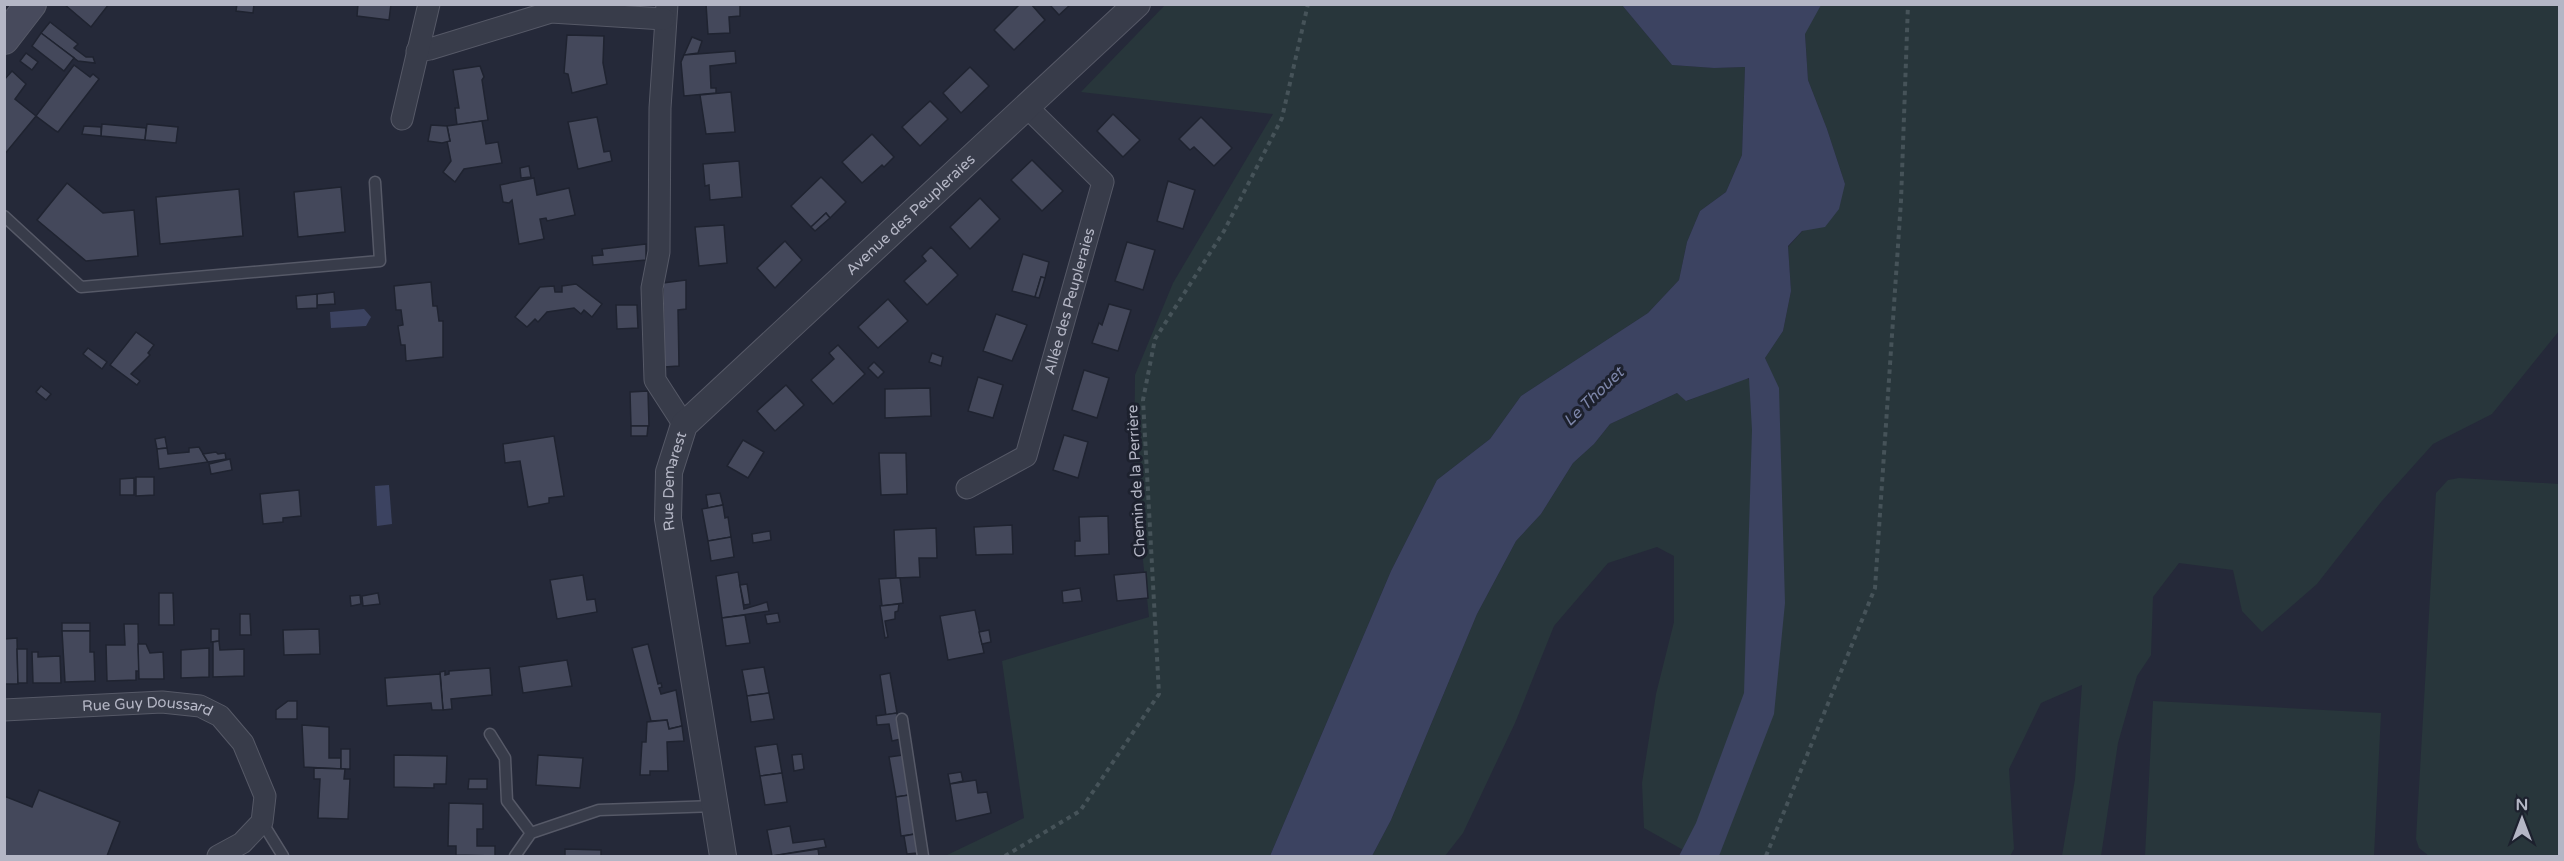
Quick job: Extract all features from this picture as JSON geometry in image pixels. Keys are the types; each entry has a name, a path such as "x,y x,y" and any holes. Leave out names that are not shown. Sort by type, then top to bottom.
{"main road":[{"path":"4,39 31,4"}],"street":[{"path":"402,119 429,4"},
{"name":"Avenue des Peupleraies","path":"684,425 1029,108 1137,4"},
{"path":"417,51 430,50 551,12 665,12"},
{"name":"Rue Demarest","path":"665,12 660,108 659,252 652,288 655,380 684,425 669,472 668,519 723,856"},
{"name":"Allée des Peupleraies","path":"967,488 1026,456 1103,182 1029,108"},
{"name":"Rue Guy Doussard","path":"4,710 162,702 200,706 220,716 243,743 265,796 262,822"},
{"path":"218,856 242,843 262,822"}],"lane":[{"path":"4,216 81,287 380,261 375,182"},
{"path":"902,719 923,856"},
{"path":"490,734 506,758 507,801 531,833"},
{"path":"515,856 531,833 599,810 716,806"},
{"path":"262,822 283,856"}],"path":[{"name":"Chemin de la Perrière","path":"1005,856 1080,811 1158,694 1143,400 1155,339 1224,231 1282,118 1308,4"},
{"path":"1766,856 1875,588 1901,201 1908,4"}],"shaded area":[{"path":"1165,5 1622,5 1672,65 1714,68 1745,67 1742,155 1726,192 1700,211 1687,242 1679,280 1648,313 1521,396 1490,439 1437,480 1391,571 1270,856 945,856 1024,818 1002,661 1149,617 1134,476 1135,375 1173,283 1273,114 1081,92"},
{"path":"1741,5 2559,5 2559,331 2492,414 2433,444 2381,502 2317,584 2262,632 2242,611 2233,570 2179,563 2153,597 2151,655 2137,676 2118,743 2101,856 2062,856 2075,779 2082,685 2041,703 2009,769 2014,849 2010,856 1694,856 1644,828 1642,783 1656,694 1674,622 1674,556 1657,547 1608,563 1554,626 1515,723 1463,833 1445,856 1372,856 1391,820 1477,614 1516,541 1541,514 1573,463 1594,444 1610,424 1677,393 1687,401 1744,378 1778,388 1765,358 1783,331 1791,291 1788,247 1845,184 1808,80 1805,34"},
{"path":"2459,478 2559,484 2559,856 2429,856 2419,848 2416,839 2436,493 2448,480"},
{"path":"2153,701 2381,713 2374,856 2145,856"}],"water":[{"name":"Le Thouet","path":"1622,5 1821,5 1805,34 1808,80 1845,184 1839,209 1825,227 1802,231 1788,246 1791,291 1783,331 1765,358 1779,388 1785,603 1774,714 1719,856 1679,856 1696,823 1744,693 1752,430 1749,378 1686,401 1677,393 1610,424 1594,444 1573,463 1541,514 1516,541 1477,614 1391,820 1372,856 1270,856 1391,571 1437,480 1490,439 1521,396 1648,313 1679,280 1687,242 1700,211 1726,192 1742,155 1745,67 1714,68 1672,65"},
{"path":"364,309 371,317 366,326 331,328 330,312"},
{"path":"389,485 392,524 377,526 375,486"}],"building":[{"path":"64,4 109,4 91,27"},
{"path":"237,4 254,4 253,13 236,11"},
{"path":"358,4 391,4 389,20 357,16"},
{"path":"706,4 740,4 740,16 729,17 730,33 708,34"},
{"path":"1020,4 1031,4 1045,20 1014,50 994,30"},
{"path":"1049,4 1071,4 1059,15"},
{"path":"50,22 78,44 74,48 86,57 93,57 95,63 78,61 41,33"},
{"path":"41,33 74,58 64,71 32,46"},
{"path":"567,35 604,36 603,63 607,84 572,93 568,74 564,73"},
{"path":"692,37 702,41 698,53 684,55"},
{"path":"735,51 736,63 710,66 711,88 716,88 716,93 684,96 681,62 684,55"},
{"path":"26,53 38,62 32,70 20,61"},
{"path":"74,65 90,77 93,74 99,79 58,132 36,116"},
{"path":"480,66 484,77 482,80 488,120 457,125 455,108 459,108 453,70"},
{"path":"970,67 989,86 961,113 943,93"},
{"path":"12,71 26,84 15,99 36,116 4,155 4,80"},
{"path":"731,92 735,132 706,134 700,95"},
{"path":"930,101 948,119 920,146 902,127"},
{"path":"1113,114 1140,140 1123,157 1097,131"},
{"path":"597,117 604,152 610,151 612,161 578,169 568,122"},
{"path":"1201,117 1232,148 1214,166 1194,147 1190,150 1179,139"},
{"path":"482,121 486,144 498,142 502,163 464,169 455,182 443,172 451,161 447,126"},
{"path":"102,124 146,128 145,140 101,136"},
{"path":"147,124 178,127 176,143 145,140"},
{"path":"431,125 447,126 450,141 442,143 428,141"},
{"path":"84,126 101,127 101,136 82,134"},
{"path":"872,134 894,157 862,183 842,162"},
{"path":"1032,160 1063,191 1042,211 1011,180"},
{"path":"739,161 742,197 710,200 709,185 705,186 703,164"},
{"path":"529,166 531,177 521,178 520,168"},
{"path":"821,177 846,202 830,218 826,213 811,227 791,206"},
{"path":"534,178 537,195 569,188 575,215 547,221 546,218 540,219 544,239 519,244 512,200 509,203 503,202 500,185"},
{"path":"1168,181 1195,190 1183,229 1157,221"},
{"path":"67,183 103,213 134,210 138,256 86,261 37,220"},
{"path":"341,187 345,232 298,237 294,192"},
{"path":"239,189 243,236 160,244 156,197"},
{"path":"980,198 1000,219 970,249 950,227"},
{"path":"826,213 830,218 815,231 811,227"},
{"path":"724,225 727,263 699,266 695,227"},
{"path":"785,241 802,260 775,288 757,268"},
{"path":"1127,242 1155,250 1143,290 1115,281"},
{"path":"646,244 646,260 593,265 592,256 603,255 602,249"},
{"path":"931,247 958,275 927,305 904,281 926,261 922,256"},
{"path":"1023,254 1049,262 1045,278 1041,277 1035,297 1012,291"},
{"path":"1041,277 1045,278 1039,298 1035,297"},
{"path":"686,280 686,309 678,310 679,366 664,367 663,283"},
{"path":"431,282 433,306 437,306 439,321 443,321 443,357 406,361 405,345 401,345 398,326 403,325 401,310 396,310 394,286"},
{"path":"576,284 602,304 592,317 584,310 581,314 574,308 547,312 538,322 535,319 527,327 515,317 540,287 554,286 555,292 562,292 562,286"},
{"path":"334,292 335,304 317,305 317,294"},
{"path":"317,294 317,308 297,309 296,296"},
{"path":"888,299 908,321 878,348 858,327"},
{"path":"1109,304 1131,310 1118,351 1092,343 1099,323 1102,325"},
{"path":"616,305 637,305 638,328 617,329"},
{"path":"996,314 1027,325 1012,361 983,351"},
{"path":"136,332 154,345 148,353 150,355 131,374 140,381 137,385 110,365"},
{"path":"838,345 865,374 833,404 811,380 834,359 829,353"},
{"path":"88,348 107,362 102,369 83,354"},
{"path":"932,353 943,357 941,366 929,362"},
{"path":"874,362 884,372 878,378 868,368"},
{"path":"1084,370 1109,378 1097,418 1072,410"},
{"path":"978,377 1003,385 993,418 968,411"},
{"path":"786,385 804,405 775,431 757,411"},
{"path":"41,386 51,394 46,400 36,392"},
{"path":"930,388 931,416 885,418 885,389"},
{"path":"648,391 649,426 631,426 630,392"},
{"path":"631,426 648,426 647,436 631,436"},
{"path":"1064,435 1088,442 1078,478 1053,470"},
{"path":"554,436 564,496 549,498 549,503 528,507 520,461 505,463 503,444"},
{"path":"165,437 167,448 157,449 155,439"},
{"path":"743,440 764,452 748,478 727,466"},
{"path":"199,447 208,462 159,469 157,449 167,448 168,454 189,452 189,448"},
{"path":"225,453 226,459 208,462 203,454"},
{"path":"879,453 906,453 907,494 881,495"},
{"path":"230,459 232,470 211,474 209,464"},
{"path":"136,477 154,477 154,495 136,496"},
{"path":"134,478 134,495 120,495 120,479"},
{"path":"299,490 301,516 283,518 283,522 263,524 260,494"},
{"path":"720,493 723,505 708,508 706,495"},
{"path":"723,505 725,518 728,517 731,537 708,541 702,509"},
{"path":"1108,516 1109,554 1075,556 1075,541 1080,541 1079,517"},
{"path":"1012,525 1013,554 976,555 974,527"},
{"path":"936,528 937,558 919,558 920,577 896,578 894,530"},
{"path":"770,531 771,540 753,543 752,534"},
{"path":"731,537 734,557 711,561 708,541"},
{"path":"738,572 744,609 767,602 769,611 722,618 716,576"},
{"path":"1146,572 1148,598 1117,601 1114,575"},
{"path":"583,575 587,600 595,599 597,612 557,619 550,580"},
{"path":"900,578 903,603 882,606 879,579"},
{"path":"747,584 750,604 744,605 740,585"},
{"path":"1080,588 1082,601 1063,603 1062,591"},
{"path":"159,593 173,593 174,625 159,625"},
{"path":"378,593 380,604 363,606 362,596"},
{"path":"360,595 361,604 351,606 350,596"},
{"path":"899,604 898,611 895,612 895,619 885,621 888,637 885,638 880,606"},
{"path":"975,610 984,653 948,660 940,616"},
{"path":"778,613 780,622 767,624 765,615"},
{"path":"240,614 250,614 251,635 240,635"},
{"path":"745,615 750,643 726,646 722,618"},
{"path":"62,623 90,623 90,631 62,631"},
{"path":"124,624 138,624 139,671 136,671 136,680 107,681 106,645 125,645"},
{"path":"211,629 219,629 219,641 211,642"},
{"path":"319,629 320,654 284,655 283,630"},
{"path":"989,630 991,642 982,644 979,632"},
{"path":"62,631 90,631 90,652 94,652 95,681 65,682"},
{"path":"17,638 18,684 4,684 4,639"},
{"path":"219,641 220,650 244,649 244,676 213,677 213,642"},
{"path":"138,644 146,644 150,653 163,652 164,679 139,679"},
{"path":"648,644 658,684 661,683 662,687 659,688 661,694 676,690 682,726 669,729 667,720 651,721 632,648"},
{"path":"209,648 209,677 181,678 181,650"},
{"path":"17,649 27,649 27,683 18,683"},
{"path":"32,652 38,652 38,657 60,656 61,683 33,683"},
{"path":"567,660 572,686 523,693 519,667"},
{"path":"764,667 769,693 747,696 742,670"},
{"path":"490,668 492,695 451,699 452,709 443,710 440,672 445,671 445,675 449,674 449,671"},
{"path":"890,673 897,713 886,715 880,675"},
{"path":"440,674 443,710 432,710 431,703 387,706 385,678"},
{"path":"769,693 774,719 751,722 747,696"},
{"path":"288,701 297,701 297,719 276,719 276,710"},
{"path":"897,713 901,739 892,741 889,724 877,725 876,716"},
{"path":"667,720 669,729 682,726 684,741 667,742 668,771 650,771 650,775 640,775 642,742 646,742 647,722"},
{"path":"302,725 329,727 329,758 341,758 341,769 304,767"},
{"path":"777,744 782,773 760,776 755,747"},
{"path":"341,749 350,749 350,769 341,769"},
{"path":"802,754 804,769 794,771 792,755"},
{"path":"394,755 447,756 446,784 434,784 434,788 394,787"},
{"path":"538,755 583,758 580,788 536,785"},
{"path":"903,755 909,795 896,797 889,757"},
{"path":"314,768 345,769 344,779 350,779 348,819 318,818 320,779 314,779"},
{"path":"961,772 963,781 950,784 948,774"},
{"path":"782,773 787,802 765,805 760,776"},
{"path":"469,779 487,779 487,789 468,789"},
{"path":"976,780 978,793 987,792 991,813 956,821 950,784"},
{"path":"39,790 120,822 107,856 4,856 4,796 32,807"},
{"path":"909,795 915,834 901,836 896,797"},
{"path":"449,803 483,804 483,829 477,829 477,846 495,846 495,856 456,855 456,846 448,846"},
{"path":"790,826 793,843 824,839 826,847 772,856 767,830"},
{"path":"915,834 917,853 907,854 904,836"},
{"path":"565,849 601,850 601,856 565,856"},
{"path":"818,849 819,856 772,856"}]}
